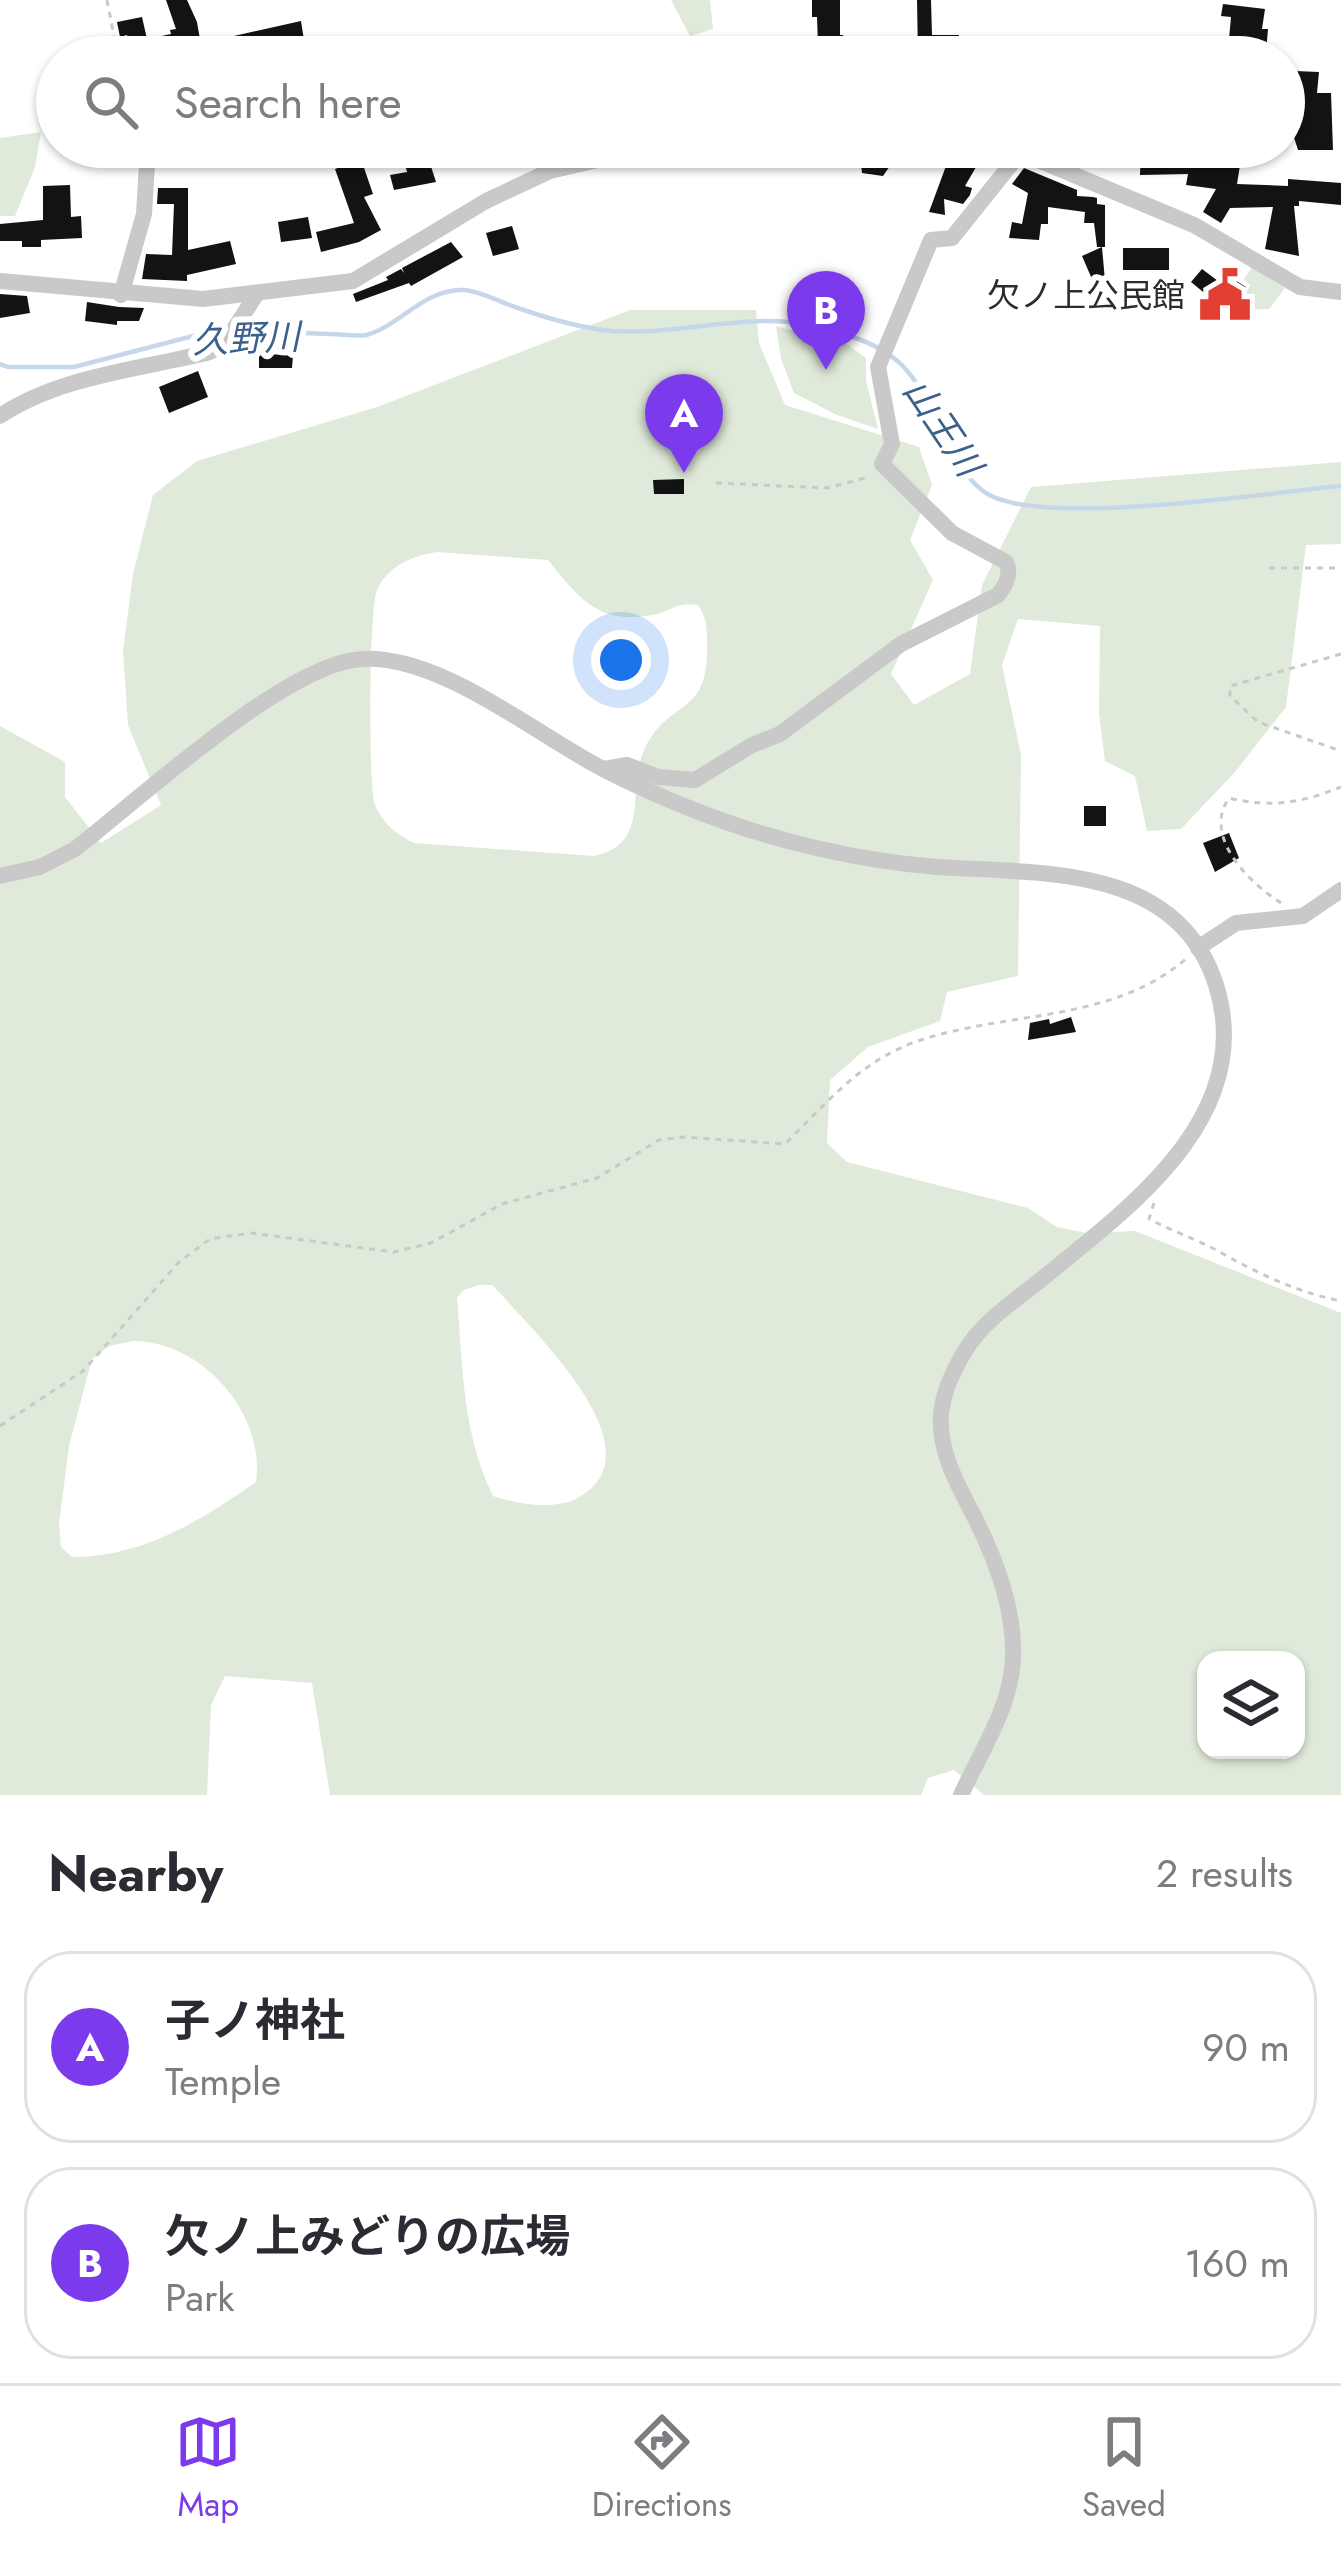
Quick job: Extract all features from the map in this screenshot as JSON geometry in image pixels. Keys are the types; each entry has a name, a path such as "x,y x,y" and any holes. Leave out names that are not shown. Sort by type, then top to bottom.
{"street":[{"path":"121,295 144,214 147,168"},
{"path":"0,281 203,299 353,281 486,200 563,168"},
{"path":"603,769 627,765 658,777 695,780 779,734 902,644 998,595 1006,585 1010,569 1006,562 952,533 882,464 892,443 878,368 931,240 952,238 1001,168"},
{"path":"1059,168 1160,208 1300,287 1341,292"},
{"path":"0,416 22,401 62,388 210,352 225,343 256,295"},
{"path":"0,876 40,867 75,849 278,692 322,667 345,661 394,662 462,688 603,769 687,808 814,848 932,867 1090,878 1147,899 1175,921 1198,948 1214,979 1224,1022 1221,1067 1208,1109 1171,1163 1114,1220 993,1317 967,1347 944,1397 940,1418 948,1459 1002,1583 1011,1619 1013,1664 1000,1710 961,1795"},
{"path":"1198,948 1236,923 1303,916 1341,890"}],"path":[{"path":"107,0 114,36"},
{"path":"716,483 827,488 871,477 882,464"},
{"path":"1269,568 1341,568"},
{"path":"1341,654 1230,686 1230,696 1258,722 1341,751"},
{"path":"1303,916 1272,897 1240,868 1222,836 1221,809 1229,798 1272,806 1306,801 1341,787"},
{"path":"0,1426 83,1371 179,1262 210,1239 251,1233 394,1252 431,1243 502,1204 597,1178 659,1140 683,1137 784,1144 829,1096 884,1056 916,1042 982,1025 1105,1005 1170,973 1198,948"},
{"path":"1154,1202 1149,1219 1173,1232 1218,1251 1244,1269 1341,1301"}],"green space":[{"path":"671,0 710,0 713,29 690,36"},
{"path":"36,133 35,167 15,216 0,216 0,138"},
{"path":"1252,267 1285,288 1269,309 1238,310 1250,285 1244,279"},
{"path":"630,310 756,310 759,343 785,405 919,447 932,485 910,540 933,580 891,674 914,705 970,674 982,585 1031,487 1341,462 1341,544 1306,545 1286,707 1235,772 1181,829 1147,831 1135,776 1105,761 1099,714 1100,626 1018,619 1002,665 1021,755 1018,976 947,992 940,1021 868,1047 830,1080 827,1143 847,1162 1028,1208 1057,1227 1087,1233 1135,1231 1341,1313 1341,1795 984,1795 954,1770 928,1778 921,1795 330,1795 312,1683 225,1676 211,1705 207,1795 0,1795 0,726 65,762 65,797 101,843 161,805 128,725 123,651 133,574 153,495 197,461 377,407","holes":["437,552 548,560 592,606 617,616 652,615 698,605 707,637 701,687 645,748 631,827 612,849 594,856 414,843 391,828 379,812 373,792 370,734 377,590 402,563","479,1285 492,1285 537,1334 598,1419 606,1448 602,1473 574,1500 540,1505 493,1496 475,1448 466,1399 457,1298","133,1341 183,1353 224,1386 251,1431 256,1482 192,1523 147,1544 72,1557 61,1547 59,1524 69,1446 92,1359 109,1346"]},
{"path":"776,326 848,345 866,358 866,381 878,429 794,393 781,359"}],"building":[{"path":"166,0 187,0 199,36 161,36 176,29"},
{"path":"812,0 840,0 843,36 818,36 817,17 812,17"},
{"path":"917,0 931,0 932,35 959,35 959,36 918,36"},
{"path":"1223,4 1265,9 1262,29 1268,29 1267,36 1229,36 1231,17 1221,16"},
{"path":"142,17 146,36 120,36 117,22"},
{"path":"301,21 303,36 234,36"},
{"path":"1305,71 1319,72 1317,93 1331,93 1333,150 1305,150"},
{"path":"364,168 373,194 364,197 381,230 359,242 321,252 316,232 354,223 335,169"},
{"path":"406,168 432,168 436,182 394,190 390,175 407,172"},
{"path":"861,168 888,168 883,176 862,173"},
{"path":"945,168 976,168 965,186 972,188 963,204 944,199 945,215 929,212"},
{"path":"1024,168 1105,205 1105,247 1097,247 1094,223 1084,223 1085,212 1048,207 1048,224 1041,224 1039,240 1009,238 1012,222 1022,224 1028,193 1012,184"},
{"path":"1140,168 1240,168 1237,184 1288,186 1288,179 1341,183 1341,205 1299,201 1294,206 1299,256 1265,249 1273,207 1230,208 1221,223 1203,212 1216,189 1186,185 1188,174 1140,175"},
{"path":"70,185 71,217 81,216 82,238 41,240 41,247 0,241 0,224 43,220 43,186"},
{"path":"158,188 188,188 188,250 230,241 236,264 187,275 187,281 142,279 146,254 172,255 174,204 157,204"},
{"path":"308,217 312,238 281,242 278,222"},
{"path":"512,226 519,249 493,256 486,233"},
{"path":"451,242 463,257 411,286 356,302 353,294 388,280 401,269 404,273 402,268"},
{"path":"1102,247 1105,281 1095,286 1082,256"},
{"path":"1123,248 1169,248 1169,270 1123,270"},
{"name":"欠ノ上公民館","path":"1202,269 1218,281 1224,273 1246,287 1226,317 1204,303 1208,296 1191,282"},
{"path":"0,294 27,296 30,313 0,318"},
{"path":"87,302 144,308 139,321 117,321 117,325 85,321"},
{"path":"259,341 271,341 271,354 293,356 292,368 259,368"},
{"path":"198,371 208,397 169,413 159,387"},
{"path":"684,479 684,494 654,494 653,480"},
{"path":"1084,806 1106,806 1106,826 1084,826"},
{"path":"1229,833 1239,858 1215,872 1203,843"},
{"path":"1071,1017 1076,1032 1028,1040 1030,1023 1049,1019 1050,1024"}],"waterway":[{"name":"山王川","path":"239,333 366,335 436,295 464,290 551,319 612,331 801,323 854,337 903,366 967,474 983,491 1010,502 1100,508 1341,486"},
{"name":"久野川","path":"0,364 74,367 193,336 222,334"}],"place":[{"name":"欠ノ上公民館","path":"1225,295"},
{"name":"欠ノ上みどりの広場","path":"826,370"},
{"name":"子ノ神社","path":"684,473"}]}
